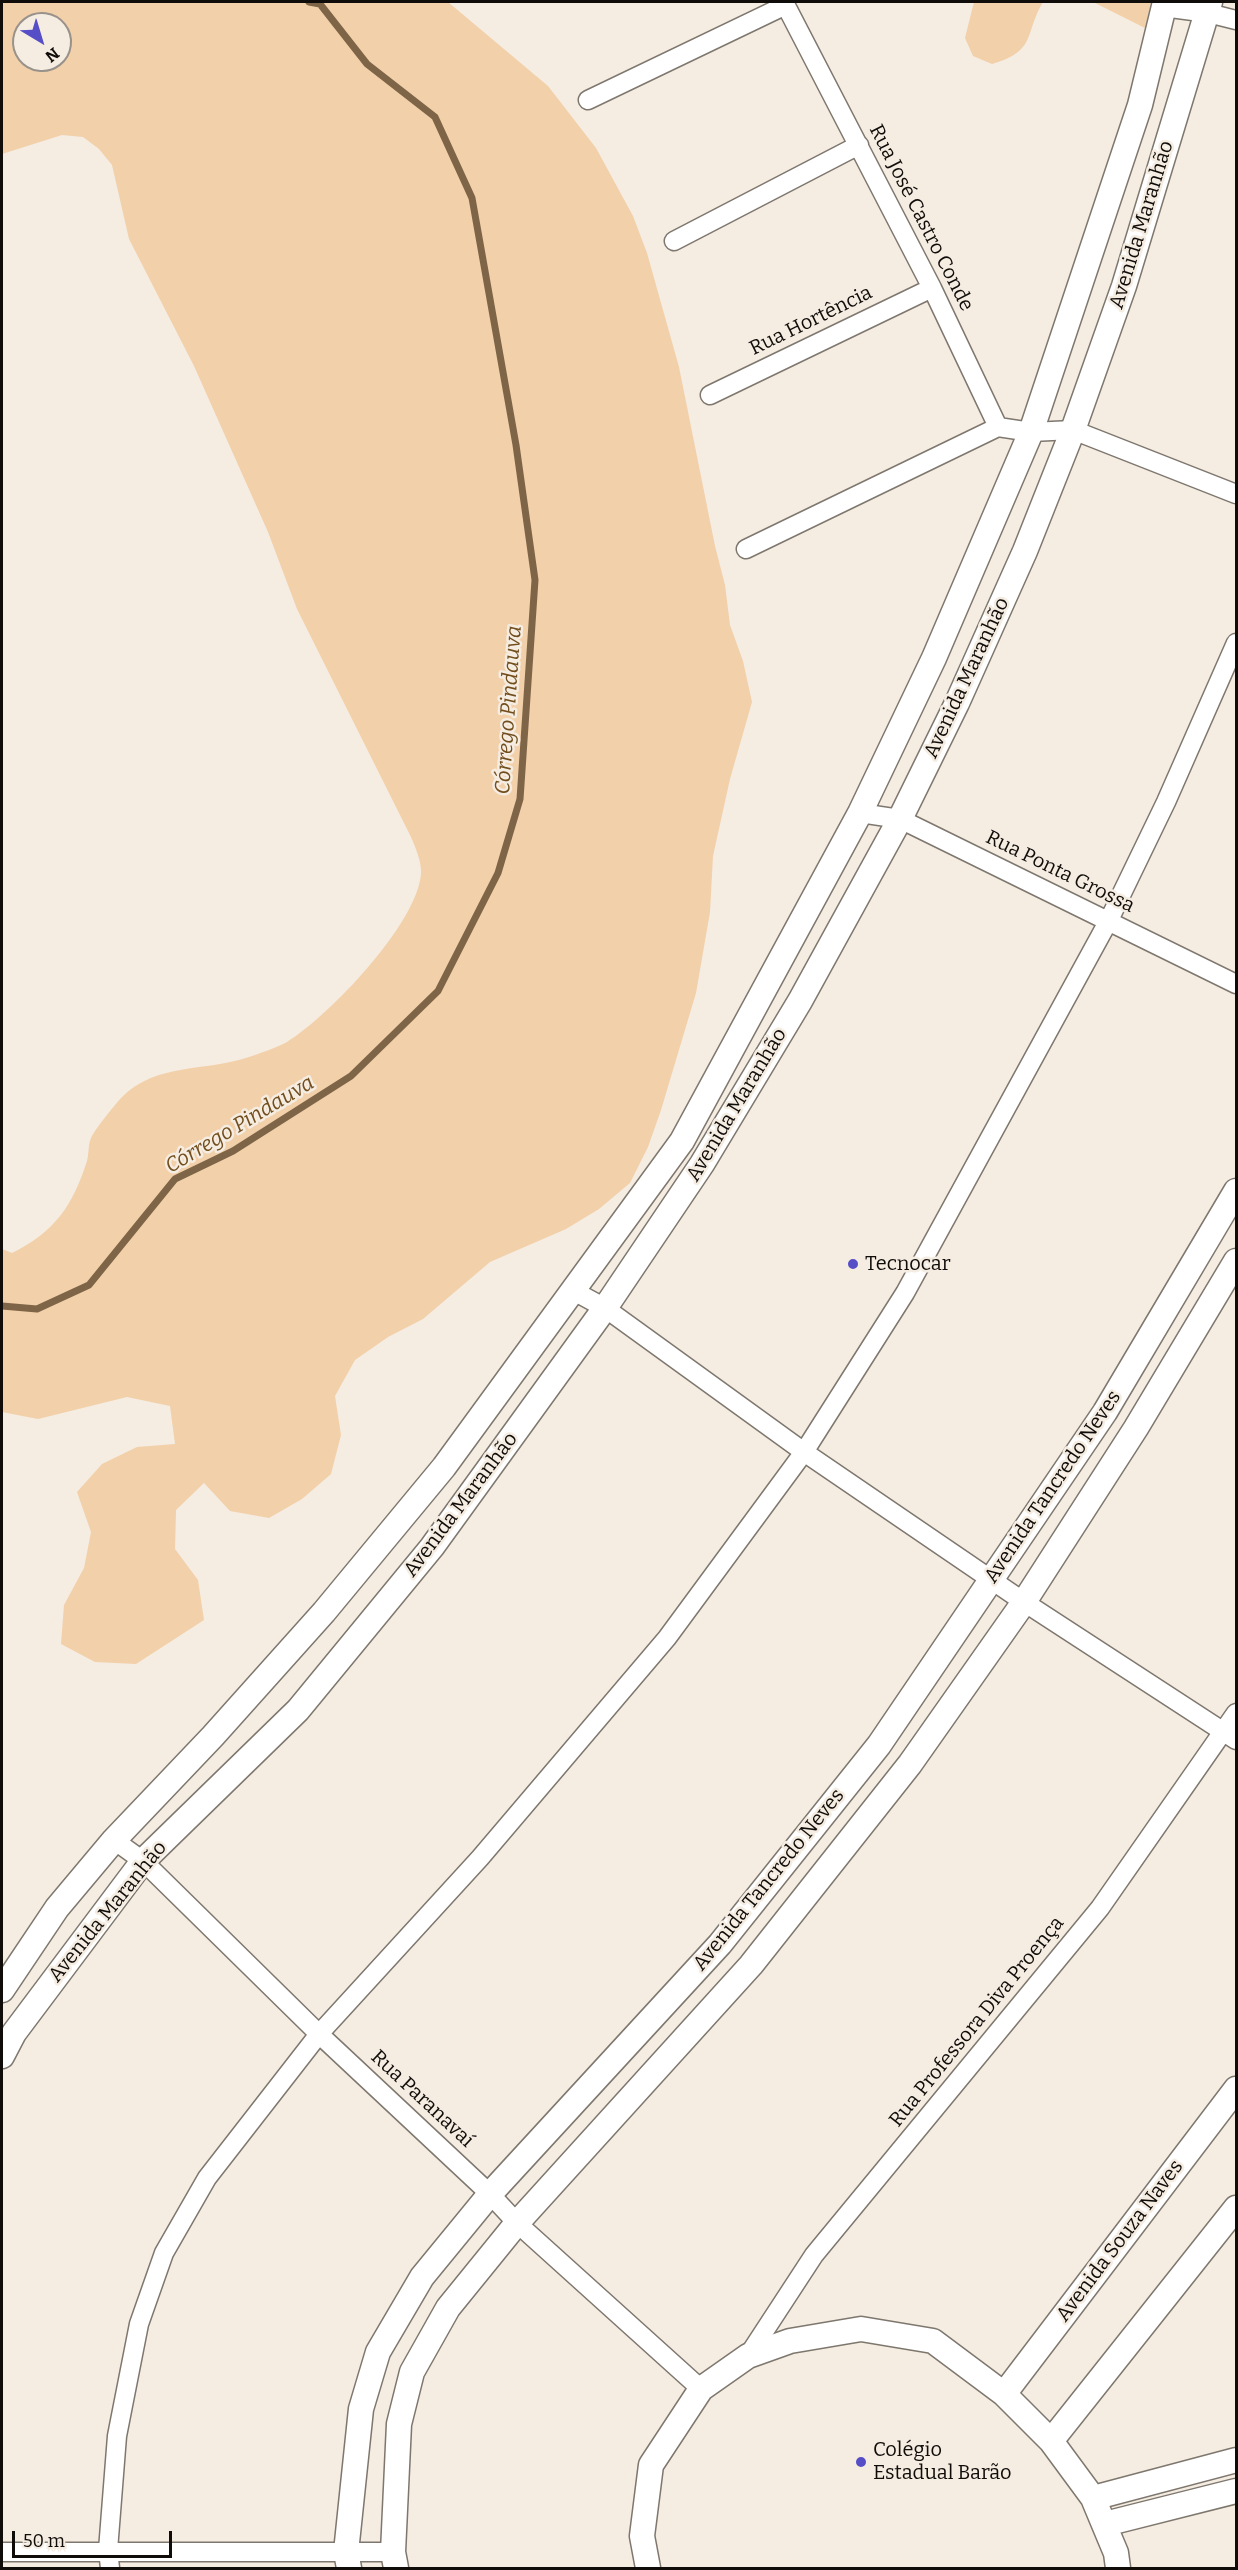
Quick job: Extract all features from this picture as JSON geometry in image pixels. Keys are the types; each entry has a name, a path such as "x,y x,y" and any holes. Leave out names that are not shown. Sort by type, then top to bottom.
{"street":[{"path":"588,100 785,3"},
{"name":"Rua José Castro Conde","path":"785,3 932,288 998,427"},
{"path":"1164,4 1209,7 1236,20"},
{"name":"Avenida Maranhão","path":"2,1990 57,1908 114,1840 213,1736 332,1603 444,1467 682,1141 860,813 934,658 1031,432 1140,105 1164,4"},
{"name":"Avenida Maranhão","path":"2,2056 14,2033 143,1861 298,1710 432,1547 605,1308 702,1164 800,1001 900,819 957,703 1025,551 1073,430 1124,286 1209,7"},
{"path":"674,241 859,145"},
{"name":"Rua Hortência","path":"710,395 932,288"},
{"path":"746,549 998,427 1031,432 1073,430 1236,494"},
{"path":"109,2559 117,2436 139,2324 164,2253 207,2178 319,2034 480,1858 667,1638 804,1452 905,1293 1109,920 1166,802 1236,643"},
{"name":"Rua Ponta Grossa","path":"860,813 900,819 1236,984"},
{"name":"Avenida Tancredo Neves","path":"348,2560 361,2409 378,2352 422,2277 490,2194 720,1944 879,1745 1105,1412 1236,1191"},
{"name":"Avenida Tancredo Neves","path":"395,2560 399,2424 412,2372 448,2308 517,2223 751,1965 910,1764 1024,1602 1136,1428 1236,1261"},
{"path":"572,1290 605,1308 804,1452 1024,1602 1231,1736"},
{"name":"Rua Professora Diva Proença","path":"748,2356 814,2255 1100,1908 1231,1736 1236,1713"},
{"name":"Rua Paranavaí","path":"114,1840 143,1861 319,2034 490,2194 517,2223 701,2389"},
{"name":"Avenida Souza Naves","path":"1004,2394 1236,2089"},
{"path":"1051,2441 1236,2208"},
{"path":"648,2568 642,2536 651,2465 701,2389 748,2356 790,2341 861,2329 933,2342 1004,2394 1051,2441 1093,2498 1116,2553 1118,2568"},
{"path":"1093,2498 1236,2460"},
{"path":"1105,2524 1236,2491"},
{"path":"2,2552 109,2559 395,2560"}],"shaded area":[{"path":"2,2 448,2 548,86 596,148 633,216 647,253 679,367 725,585 730,625 743,661 752,702 730,779 713,856 710,912 696,993 661,1110 648,1147 630,1183 599,1209 566,1229 490,1262 423,1319 388,1337 355,1360 335,1396 341,1435 331,1474 302,1499 269,1518 230,1511 204,1483 176,1510 175,1549 198,1580 204,1620 136,1664 95,1662 61,1644 64,1605 84,1568 91,1532 77,1492 102,1464 137,1447 175,1444 170,1406 127,1397 38,1419 2,1412 2,1249 12,1253 27,1245 40,1236 60,1216 82,1177 93,1134 121,1098 135,1087 166,1073 233,1062 273,1048 287,1042 325,1012 347,991 388,942 416,895 421,869 410,835 297,609 268,532 194,366 129,239 112,165 99,149 83,137 62,135 2,154"},
{"path":"974,2 1043,2 1023,47 1006,59 992,64 973,56 965,38"},
{"path":"1093,2 1151,2 1145,28"}],"waterway":[{"name":"Córrego Pindauva","path":"2,1306 37,1309 89,1285 175,1179 233,1151 351,1076 438,991 498,873 520,799 535,580 516,445 472,198 435,117 367,64 320,4 309,2"}],"place":[{"name":"Tecnocar","path":"853,1264"},
{"name":"Colégio Estadual Barão","path":"861,2462"}]}
